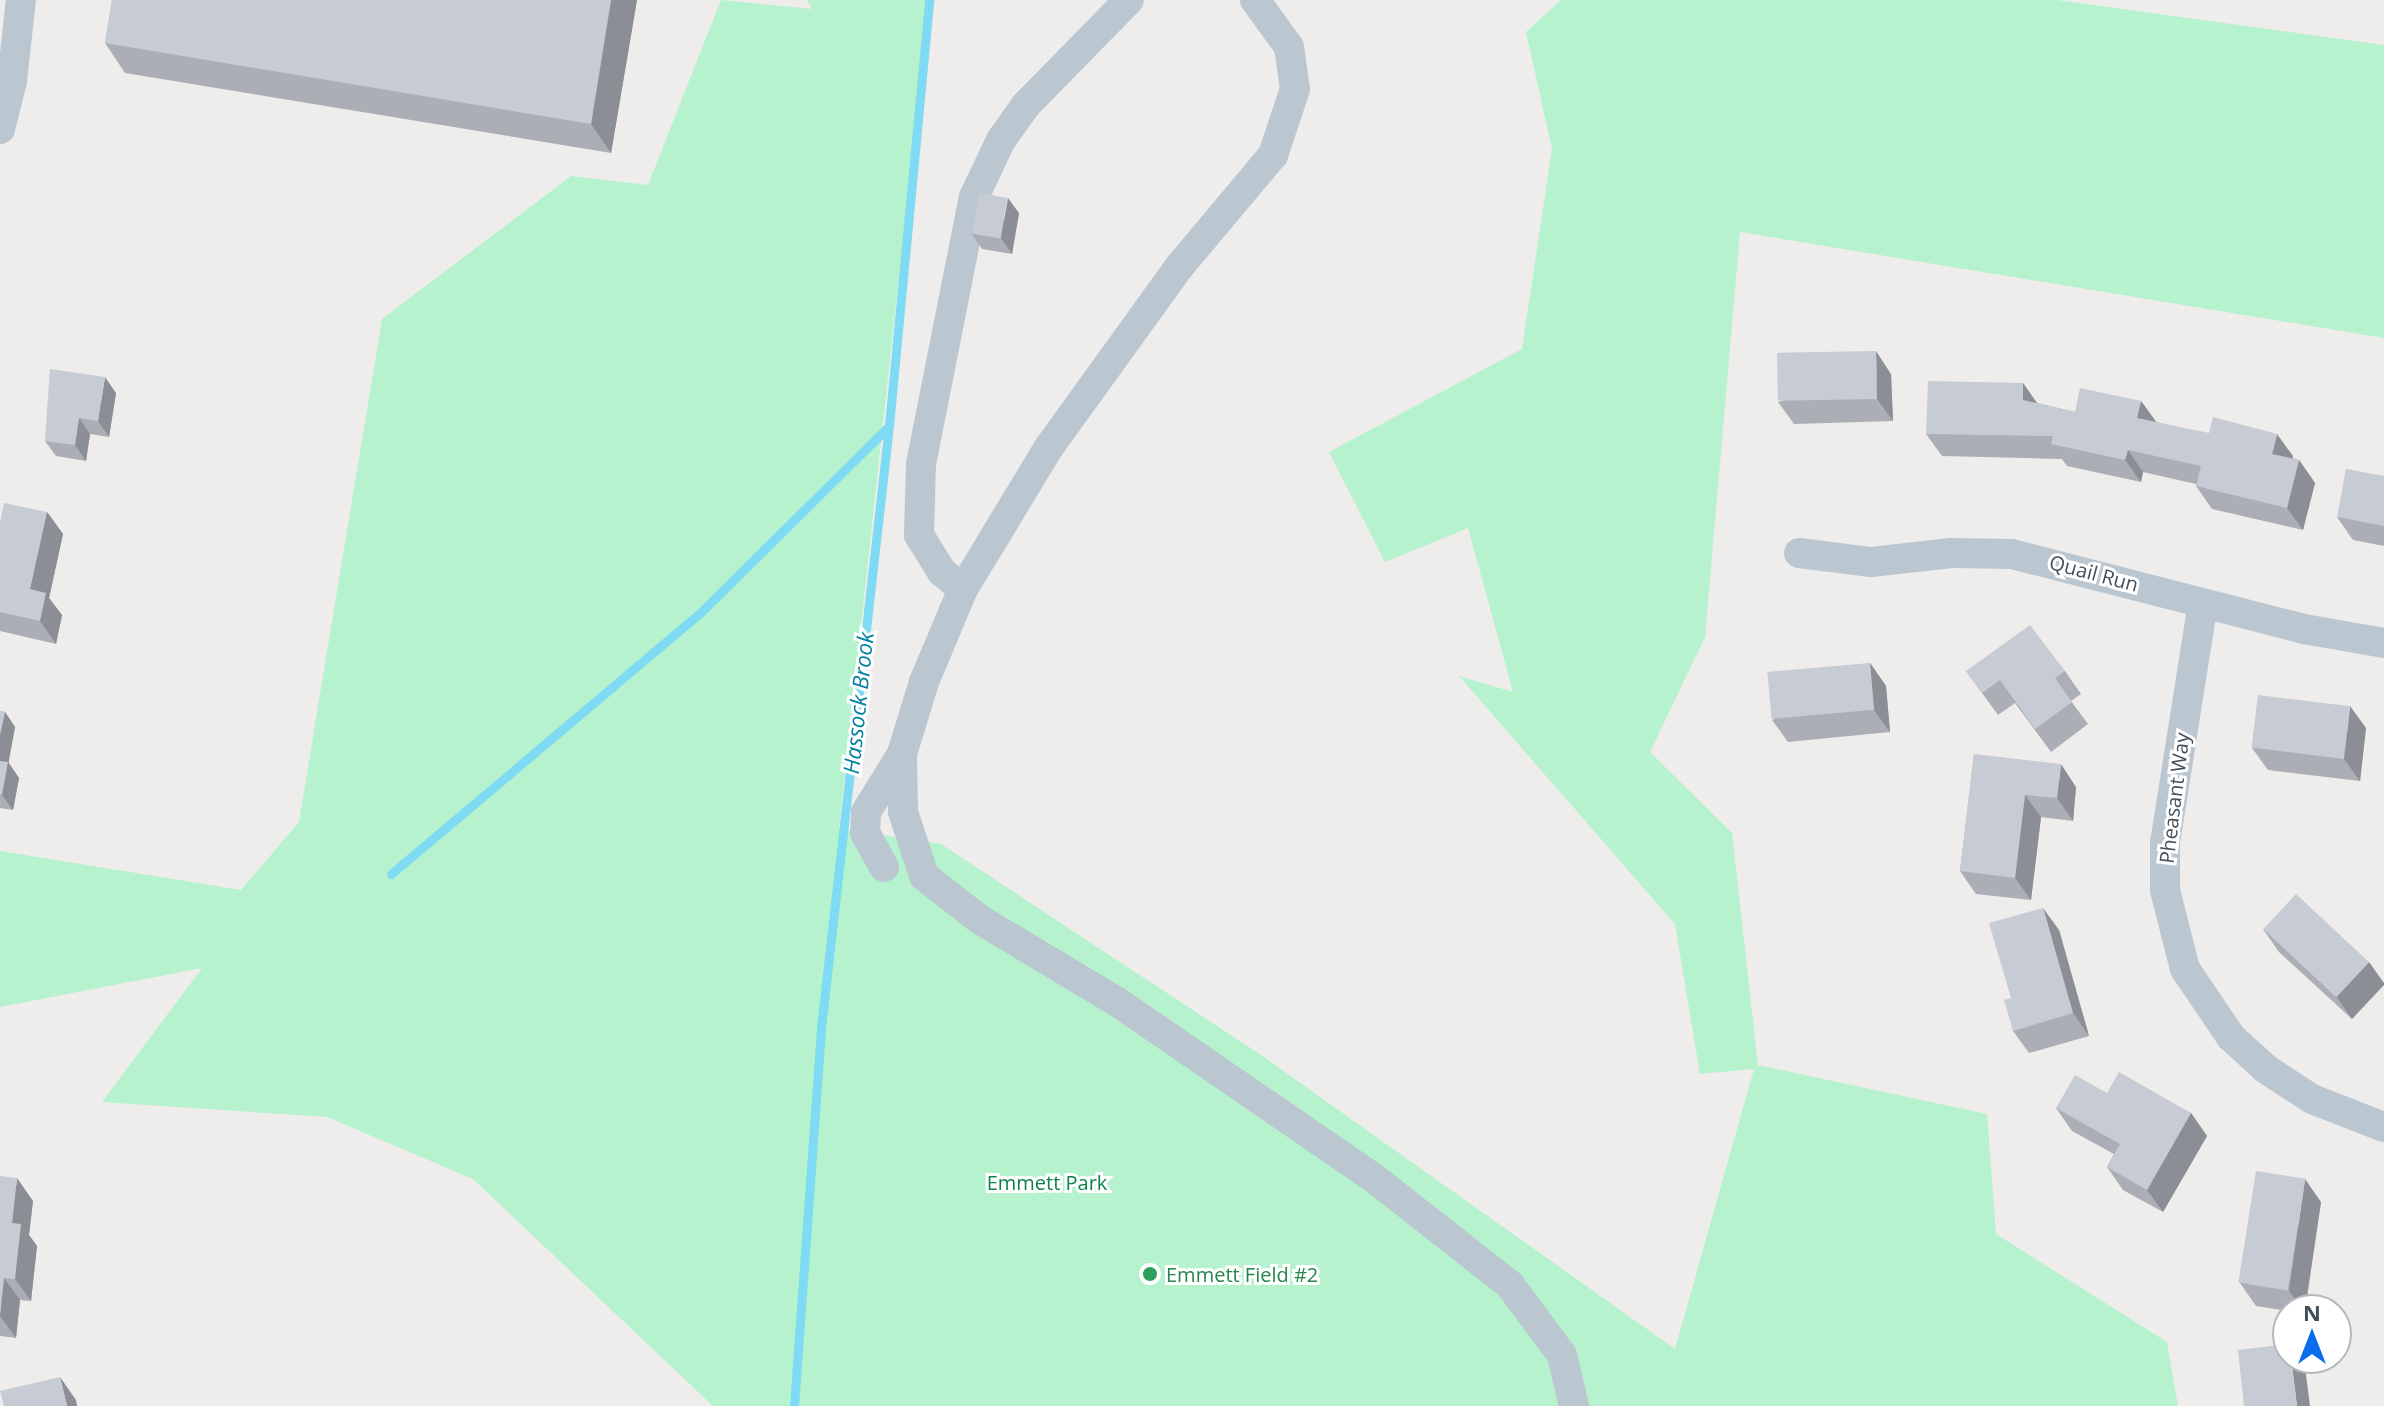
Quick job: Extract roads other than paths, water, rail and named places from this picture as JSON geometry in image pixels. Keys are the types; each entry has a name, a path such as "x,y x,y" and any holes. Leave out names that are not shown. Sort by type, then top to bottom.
{"street":[{"path":"0,129 12,81 21,0"},
{"path":"963,589 942,572 919,535 921,464 974,197 1001,140 1026,105 1129,0"},
{"path":"884,867 865,833 866,812 902,754 924,682 963,589 1067,421 1179,267 1273,155 1295,89 1289,47 1255,0"},
{"name":"Quail Run","path":"1799,553 1871,562 1951,553 2012,554 2304,629 2384,643"},
{"name":"Pheasant Way","path":"2203,603 2165,842 2165,890 2185,969 2213,1016 2266,1069 2312,1099 2384,1127"},
{"path":"902,754 903,812 924,876 979,919 1119,1003 1375,1179 1510,1285 1562,1355 1574,1406"}],"waterway":[{"name":"Hassock Brook","path":"794,1406 821,1028 889,426 929,0"},
{"path":"391,874 699,614 889,426"}],"place":[{"name":"Emmett Field #2","path":"1150,1274"}],"park label":[{"name":"Emmett Park","path":"1047,1182"}]}
